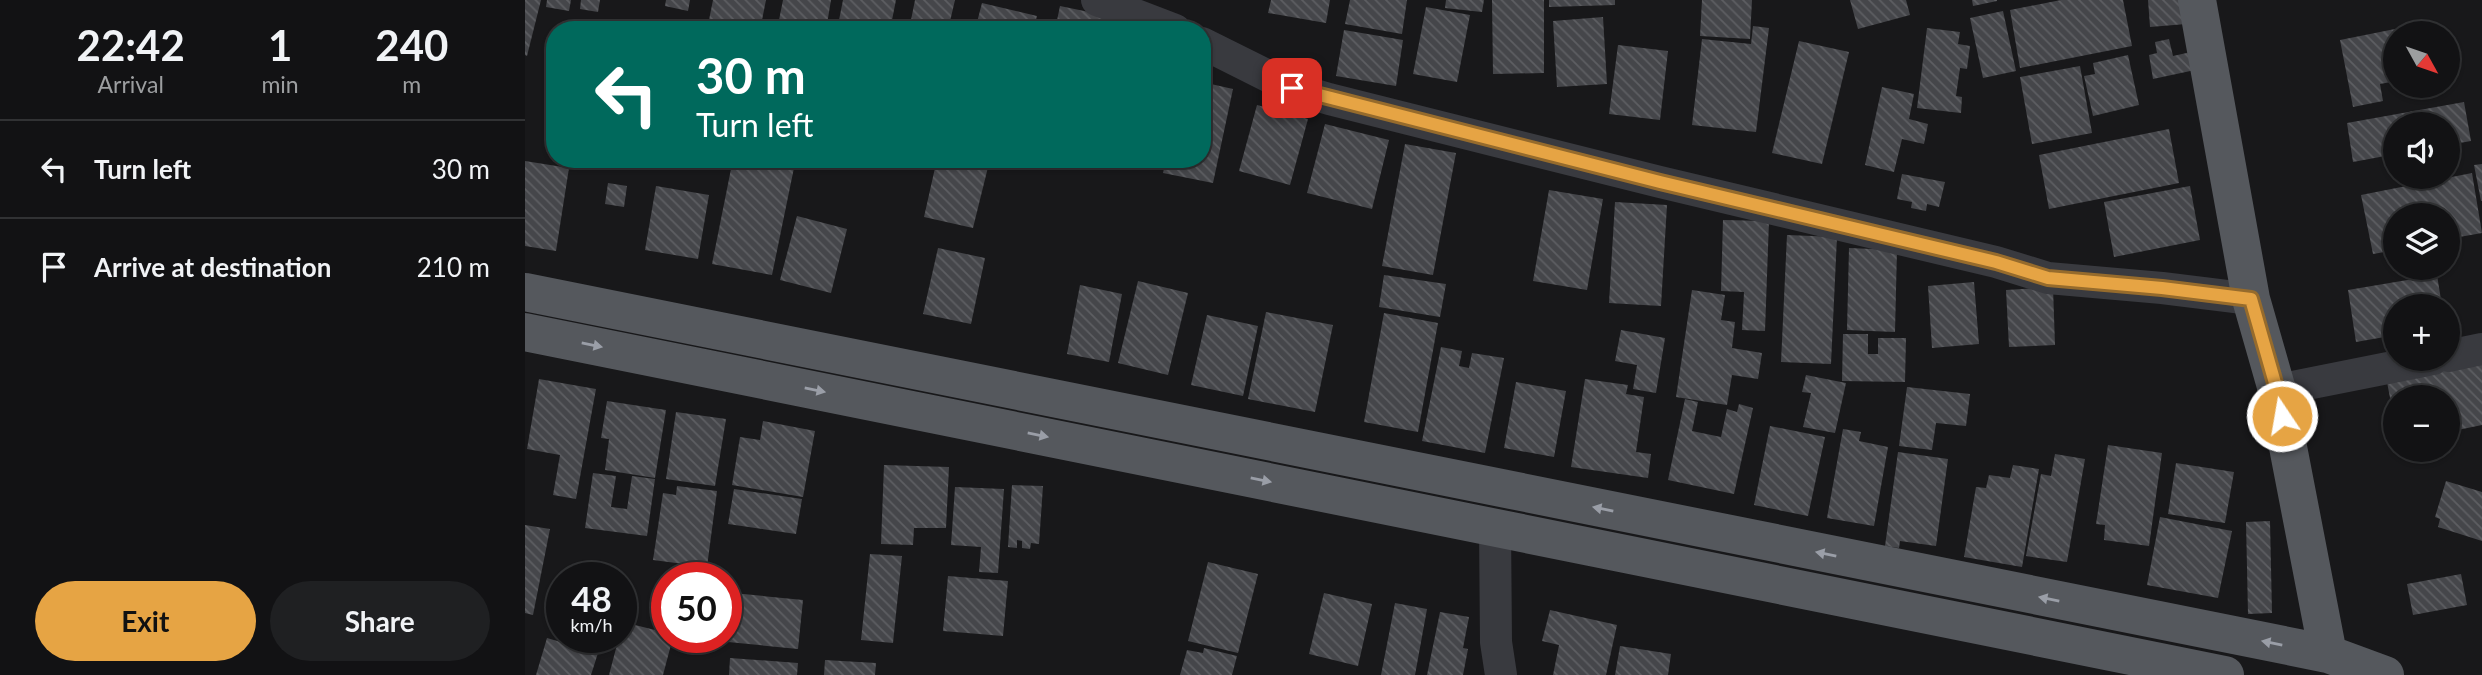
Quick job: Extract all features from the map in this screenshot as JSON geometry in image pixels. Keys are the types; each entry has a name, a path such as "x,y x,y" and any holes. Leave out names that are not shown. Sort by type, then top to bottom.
{"main road":[{"path":"2197,0 2251,299 2277,390 2328,654"},
{"path":"525,292 2328,654 2385,675"},
{"path":"525,332 2212,674"}],"street":[{"path":"1097,0 1152,21"},
{"path":"1211,48 1292,88 1329,99 1996,262 2048,278 2251,299"},
{"path":"2460,354 2482,349"},
{"path":"2277,390 2383,369"},
{"path":"1495,527 1496,642 1501,675"}],"building":[{"path":"525,0 541,0 527,56 525,55"},
{"path":"547,0 571,0 569,11 546,7"},
{"path":"581,0 600,0 598,12 580,9"},
{"path":"666,0 690,0 688,11 665,6"},
{"path":"713,0 766,0 762,21 709,21"},
{"path":"783,0 831,0 828,21 779,21"},
{"path":"843,0 896,0 892,21 839,21"},
{"path":"915,0 955,0 950,21 911,21"},
{"path":"1271,0 1330,0 1326,23 1268,13"},
{"path":"1350,0 1407,0 1402,34 1345,24"},
{"path":"1446,0 1484,0 1482,12 1445,8"},
{"path":"1492,0 1544,0 1544,73 1493,74"},
{"path":"1549,0 1615,0 1615,5 1549,7"},
{"path":"1702,0 1752,0 1750,39 1700,36"},
{"path":"1850,0 1906,0 1910,15 1858,29"},
{"path":"1972,0 1997,0 1997,1 1973,6"},
{"path":"2061,0 2123,0 2132,46 2020,68 2010,10"},
{"path":"2148,0 2184,0 2186,24 2150,27"},
{"path":"982,3 1037,16 1036,21 977,21"},
{"path":"1060,6 1113,17 1112,21 1057,21"},
{"path":"1426,7 1470,15 1457,82 1413,74"},
{"path":"2003,11 2016,71 1983,78 1970,18"},
{"path":"1603,17 1607,84 1557,87 1553,21"},
{"path":"1753,26 1769,28 1756,132 1692,125 1702,39 1751,44"},
{"path":"1927,28 1960,32 1958,44 1970,46 1967,69 1960,68 1956,96 1962,97 1961,113 1917,108"},
{"path":"1344,30 1403,40 1396,86 1336,76"},
{"path":"2383,31 2383,83 2380,84 2383,101 2353,107 2340,40"},
{"path":"2169,39 2173,56 2191,52 2195,70 2153,79 2149,55 2157,53 2155,42"},
{"path":"1799,41 1849,52 1822,164 1772,153"},
{"path":"1618,45 1668,51 1660,120 1609,114"},
{"path":"2128,55 2139,105 2093,116 2084,76 2095,74 2093,63"},
{"path":"2080,66 2092,133 2032,144 2020,77"},
{"path":"1211,84 1233,89 1213,183 1163,173 1164,168 1211,168"},
{"path":"1882,87 1914,94 1909,119 1928,124 1924,144 1902,139 1894,172 1865,165"},
{"path":"2464,102 2471,141 2460,143 2460,112 2408,112"},
{"path":"1257,105 1308,119 1290,185 1239,171"},
{"path":"2383,117 2383,156 2353,162 2347,123"},
{"path":"1325,124 1389,140 1372,209 1307,193"},
{"path":"2169,129 2179,183 2049,209 2039,155"},
{"path":"1405,144 1456,153 1433,275 1382,266"},
{"path":"525,161 546,164 546,168 569,168 556,251 525,246"},
{"path":"2482,164 2482,201 2481,201 2474,165"},
{"path":"731,168 794,168 772,275 712,264"},
{"path":"935,168 988,168 973,228 924,217"},
{"path":"2472,173 2482,233 2460,237 2460,203 2383,203 2383,252 2373,254 2361,195 2391,189 2460,189 2460,175"},
{"path":"1902,174 1945,182 1939,207 1927,204 1926,211 1911,208 1912,202 1897,199"},
{"path":"608,183 627,186 624,207 605,204"},
{"path":"656,186 709,195 698,259 645,250"},
{"path":"2190,186 2200,240 2114,257 2104,202"},
{"path":"1549,190 1603,199 1587,290 1533,281"},
{"path":"1615,202 1667,205 1661,306 1609,303"},
{"path":"797,216 847,229 831,293 780,280"},
{"path":"1723,220 1769,221 1765,331 1742,330 1744,292 1721,291"},
{"path":"1787,235 1837,237 1831,364 1781,362"},
{"path":"938,248 985,258 971,324 923,314"},
{"path":"1849,248 1897,250 1895,332 1847,330"},
{"path":"1384,275 1446,284 1440,317 1379,307"},
{"path":"2407,280 2438,280 2440,294 2383,294 2383,337 2356,342 2348,290"},
{"path":"1138,281 1188,293 1168,375 1118,363"},
{"path":"1974,282 1979,344 1932,348 1928,286"},
{"path":"1080,285 1122,294 1109,362 1067,354"},
{"path":"2053,287 2055,345 2009,347 2006,290"},
{"path":"1692,290 1725,295 1721,320 1735,322 1732,348 1762,353 1758,379 1732,375 1727,405 1676,397"},
{"path":"1266,312 1333,325 1315,412 1248,399"},
{"path":"1384,313 1438,323 1418,432 1364,422"},
{"path":"1207,315 1258,326 1243,396 1191,385"},
{"path":"1621,330 1665,338 1656,393 1633,389 1637,365 1615,361"},
{"path":"1843,334 1868,334 1868,354 1878,354 1878,338 1906,338 1905,382 1842,381"},
{"path":"1441,347 1462,351 1459,366 1469,368 1472,353 1504,358 1485,453 1422,441"},
{"path":"2482,363 2482,425 2460,430 2460,385 2388,385 2387,382 2442,371 2460,371 2460,367"},
{"path":"1806,375 1846,383 1835,433 1803,427 1811,393 1802,392"},
{"path":"539,379 596,389 576,499 553,495 560,455 527,449"},
{"path":"1585,379 1628,385 1626,394 1644,397 1636,452 1651,454 1648,478 1571,467"},
{"path":"1516,382 1566,391 1554,457 1504,448"},
{"path":"1907,387 1970,394 1966,426 1936,423 1932,450 1899,446"},
{"path":"1685,399 1698,402 1692,431 1721,437 1727,409 1737,412 1739,404 1753,408 1734,494 1668,480"},
{"path":"607,401 666,410 655,478 605,470 609,439 601,438"},
{"path":"676,412 726,419 715,486 666,479"},
{"path":"763,421 815,431 803,497 732,485 740,437 760,440"},
{"path":"1770,426 1825,437 1808,516 1754,505"},
{"path":"1843,429 1861,432 1859,441 1888,447 1874,526 1827,518"},
{"path":"2108,445 2162,453 2149,546 2104,540 2105,525 2096,524"},
{"path":"1898,452 1948,459 1936,546 1900,541 1899,548 1885,546"},
{"path":"2055,454 2085,459 2067,562 2026,556 2041,474 2051,476"},
{"path":"2176,463 2234,472 2225,523 2168,514"},
{"path":"884,465 949,467 946,528 914,528 913,545 881,544"},
{"path":"2013,465 2039,469 2022,567 1964,557 1976,487 1986,488 1989,475 2010,478"},
{"path":"593,473 616,476 611,507 627,509 632,476 655,479 647,536 585,528"},
{"path":"2446,481 2482,492 2482,541 2438,527 2440,519 2435,517"},
{"path":"1012,485 1043,486 1039,544 1031,543 1030,549 1022,548 1022,541 1017,540 1017,548 1008,547"},
{"path":"677,486 717,491 708,562 653,560 663,493 676,495"},
{"path":"955,487 1004,489 998,573 979,572 981,547 951,545"},
{"path":"734,489 802,499 796,534 728,524"},
{"path":"2160,517 2232,531 2218,598 2147,585"},
{"path":"2270,521 2272,613 2248,614 2246,522"},
{"path":"525,525 550,529 533,615 525,613"},
{"path":"870,554 902,556 893,643 861,640"},
{"path":"1208,562 1258,574 1238,653 1188,641"},
{"path":"2461,574 2467,605 2413,615 2407,584"},
{"path":"948,576 1008,581 1003,636 943,631"},
{"path":"1324,593 1372,604 1358,666 1309,654"},
{"path":"742,594 803,600 798,649 742,643"},
{"path":"1395,603 1427,609 1415,675 1381,675"},
{"path":"1550,610 1617,625 1606,675 1553,675 1559,645 1542,641"},
{"path":"1440,612 1469,617 1463,648 1468,649 1463,675 1427,675"},
{"path":"637,626 651,629 651,653 669,653 663,675 609,675 615,653 637,653"},
{"path":"546,641 546,653 598,653 591,675 536,675"},
{"path":"1620,646 1671,654 1668,675 1615,675"},
{"path":"1204,648 1237,656 1232,675 1180,675 1187,650 1203,653"},
{"path":"730,658 798,663 797,675 729,675"},
{"path":"825,660 876,663 875,675 824,675"}],"route":[{"path":"1292,88 1660,182 1996,262 2048,278 2251,299 2282,416"}]}
